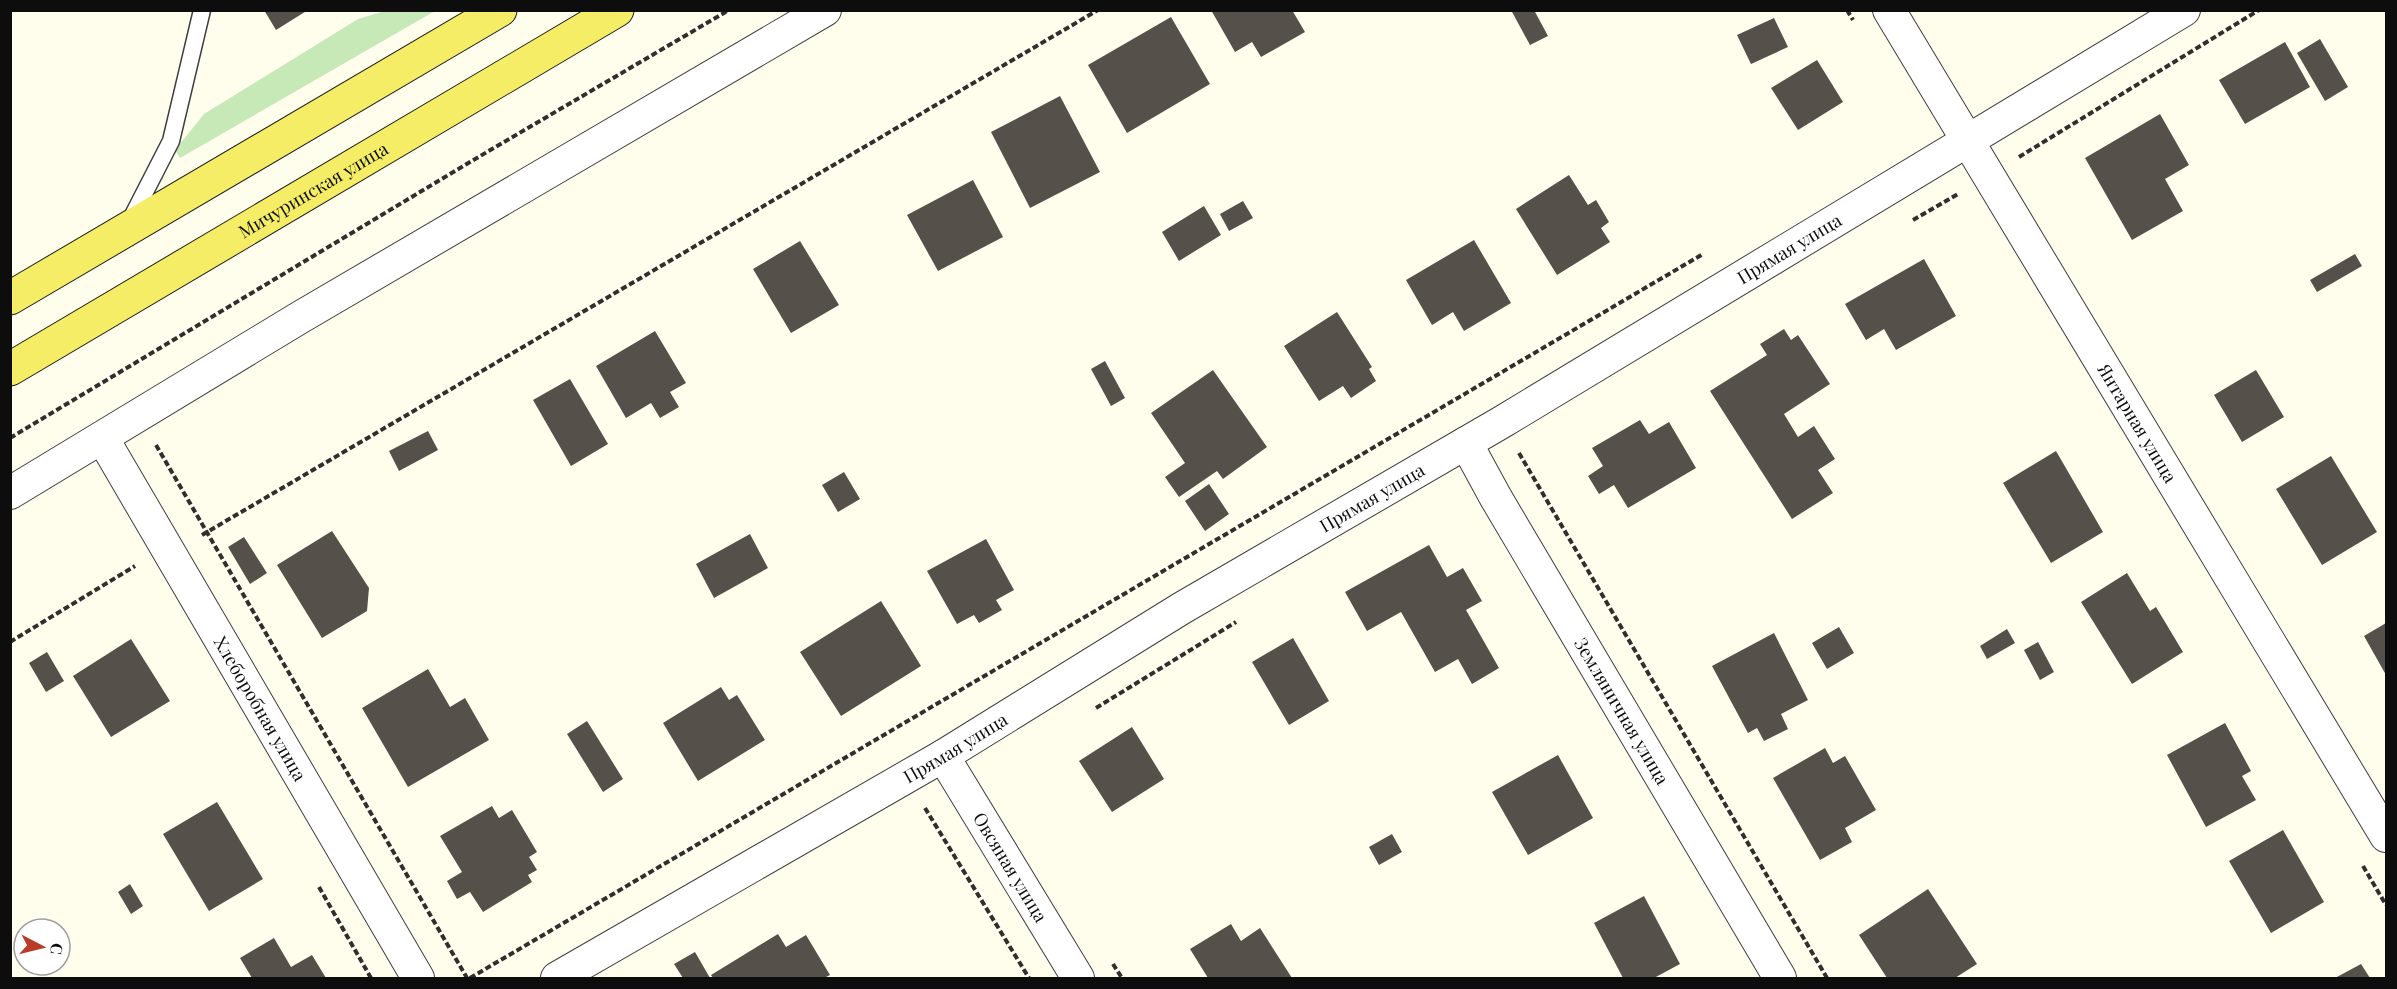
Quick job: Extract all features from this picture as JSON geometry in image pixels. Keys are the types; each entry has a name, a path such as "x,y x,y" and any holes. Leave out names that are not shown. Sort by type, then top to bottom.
{"main road":[{"path":"10,298 500,10"},
{"name":"Мичуринская улица","path":"10,369 617,10"}],"street":[{"path":"10,493 103,439 299,318 825,10"},
{"name":"Янтарная улица","path":"1889,10 2386,836"},
{"name":"Прямая улица","path":"557,978 943,756 1182,608 1502,422 2184,10"},
{"name":"Хлеборобная улица","path":"103,439 418,978"},
{"name":"Земляничная улица","path":"1466,443 1496,498 1780,978"},
{"name":"Овсяная улица","path":"943,756 1078,978"}],"lane":[{"path":"126,228 171,141 202,10"}],"path":[{"path":"10,438 470,162 729,10"},
{"path":"10,642 136,566 170,554 1098,10"},
{"path":"139,416 468,978 1705,253"},
{"path":"1480,385 1827,978"},
{"path":"907,776 1029,978"}],"green space":[{"path":"385,11 435,11 180,158 175,150 204,114 358,19"}],"building":[{"path":"264,10 308,10 276,30"},
{"path":"1211,10 1292,10 1305,32 1261,57 1252,42 1235,52"},
{"path":"1511,10 1534,10 1548,36 1530,45"},
{"path":"1171,17 1210,84 1127,133 1088,65"},
{"path":"1774,18 1788,47 1751,64 1737,35"},
{"path":"2320,39 2348,87 2325,101 2297,53"},
{"path":"2285,42 2310,87 2245,124 2219,80"},
{"path":"1817,60 1843,102 1798,130 1771,88"},
{"path":"1060,96 1100,172 1030,208 991,132"},
{"path":"2160,114 2189,165 2165,179 2183,211 2132,240 2085,158"},
{"path":"1569,175 1588,205 1596,200 1609,222 1601,228 1610,242 1557,275 1516,209"},
{"path":"973,180 1003,237 938,271 907,215"},
{"path":"1243,201 1253,218 1229,231 1220,214"},
{"path":"1204,206 1221,235 1179,261 1162,232"},
{"path":"1474,240 1511,303 1464,331 1453,312 1432,325 1406,280"},
{"path":"800,241 839,305 791,333 753,269"},
{"path":"2355,254 2362,266 2317,292 2310,280"},
{"path":"1924,259 1956,316 1896,350 1884,329 1866,340 1845,304"},
{"path":"1337,312 1372,367 1369,369 1376,381 1351,398 1343,386 1319,401 1284,346"},
{"path":"1784,329 1791,340 1798,335 1830,384 1784,414 1798,437 1814,426 1835,459 1818,470 1833,493 1792,519 1710,391 1767,355 1760,344"},
{"path":"655,331 686,383 670,392 679,407 660,418 651,403 626,418 596,366"},
{"path":"1105,361 1125,398 1111,406 1091,369"},
{"path":"1213,370 1267,447 1223,479 1217,471 1179,497 1165,477 1185,463 1151,413"},
{"path":"2256,370 2284,417 2242,442 2214,395"},
{"path":"570,379 608,444 571,466 533,400"},
{"path":"1640,420 1649,434 1669,422 1696,468 1628,508 1614,485 1599,494 1588,476 1603,466 1592,448"},
{"path":"428,431 438,450 399,471 389,451"},
{"path":"2056,451 2103,532 2051,563 2003,483"},
{"path":"2331,456 2377,532 2322,565 2276,489"},
{"path":"844,472 860,499 838,512 822,485"},
{"path":"1209,484 1229,514 1205,531 1185,501"},
{"path":"332,531 369,588 367,611 322,638 277,565"},
{"path":"750,534 768,568 714,598 696,564"},
{"path":"244,537 267,573 250,584 228,547"},
{"path":"986,539 1014,590 996,600 1002,610 979,623 974,615 957,624 927,571"},
{"path":"1429,545 1447,577 1463,568 1482,601 1466,610 1499,668 1472,684 1458,659 1435,672 1401,612 1367,631 1345,592"},
{"path":"2127,573 2150,611 2156,607 2183,652 2132,684 2081,602"},
{"path":"881,601 921,666 841,716 800,652"},
{"path":"2386,623 2386,675 2364,636"},
{"path":"1839,627 1854,653 1827,669 1812,643"},
{"path":"2007,629 2015,643 1987,659 1980,646"},
{"path":"1774,633 1808,700 1781,714 1788,729 1764,741 1757,728 1748,733 1712,666"},
{"path":"1293,638 1329,701 1289,725 1252,662"},
{"path":"131,639 170,701 111,737 73,676"},
{"path":"2038,642 2054,672 2040,680 2024,650"},
{"path":"47,652 64,681 46,692 29,663"},
{"path":"428,669 450,707 465,698 489,740 408,787 362,708"},
{"path":"721,687 729,700 737,695 765,740 698,781 663,723"},
{"path":"587,721 623,779 603,792 567,734"},
{"path":"2225,723 2251,771 2242,776 2256,800 2206,827 2167,755"},
{"path":"1132,727 1164,779 1112,812 1079,761"},
{"path":"1825,748 1833,763 1845,756 1876,810 1845,828 1852,842 1820,860 1773,778"},
{"path":"1558,755 1593,818 1528,855 1492,792"},
{"path":"217,802 263,879 209,911 163,834"},
{"path":"492,806 499,818 512,810 537,852 529,857 537,870 528,875 532,882 483,912 470,892 457,899 447,881 462,872 440,836"},
{"path":"2283,830 2324,902 2271,933 2229,861"},
{"path":"1392,834 1402,852 1379,865 1369,847"},
{"path":"130,884 143,906 131,914 118,892"},
{"path":"1928,889 1977,964 1955,978 1887,978 1859,935"},
{"path":"1644,896 1680,964 1654,978 1623,978 1594,923"},
{"path":"1231,924 1241,941 1260,928 1292,978 1208,978 1190,949"},
{"path":"778,934 786,947 806,935 830,975 824,978 713,978 711,975"},
{"path":"274,938 291,967 312,955 326,978 252,978 240,958"},
{"path":"695,952 710,978 683,978 674,964"},
{"path":"2361,964 2370,978 2335,978"}]}
